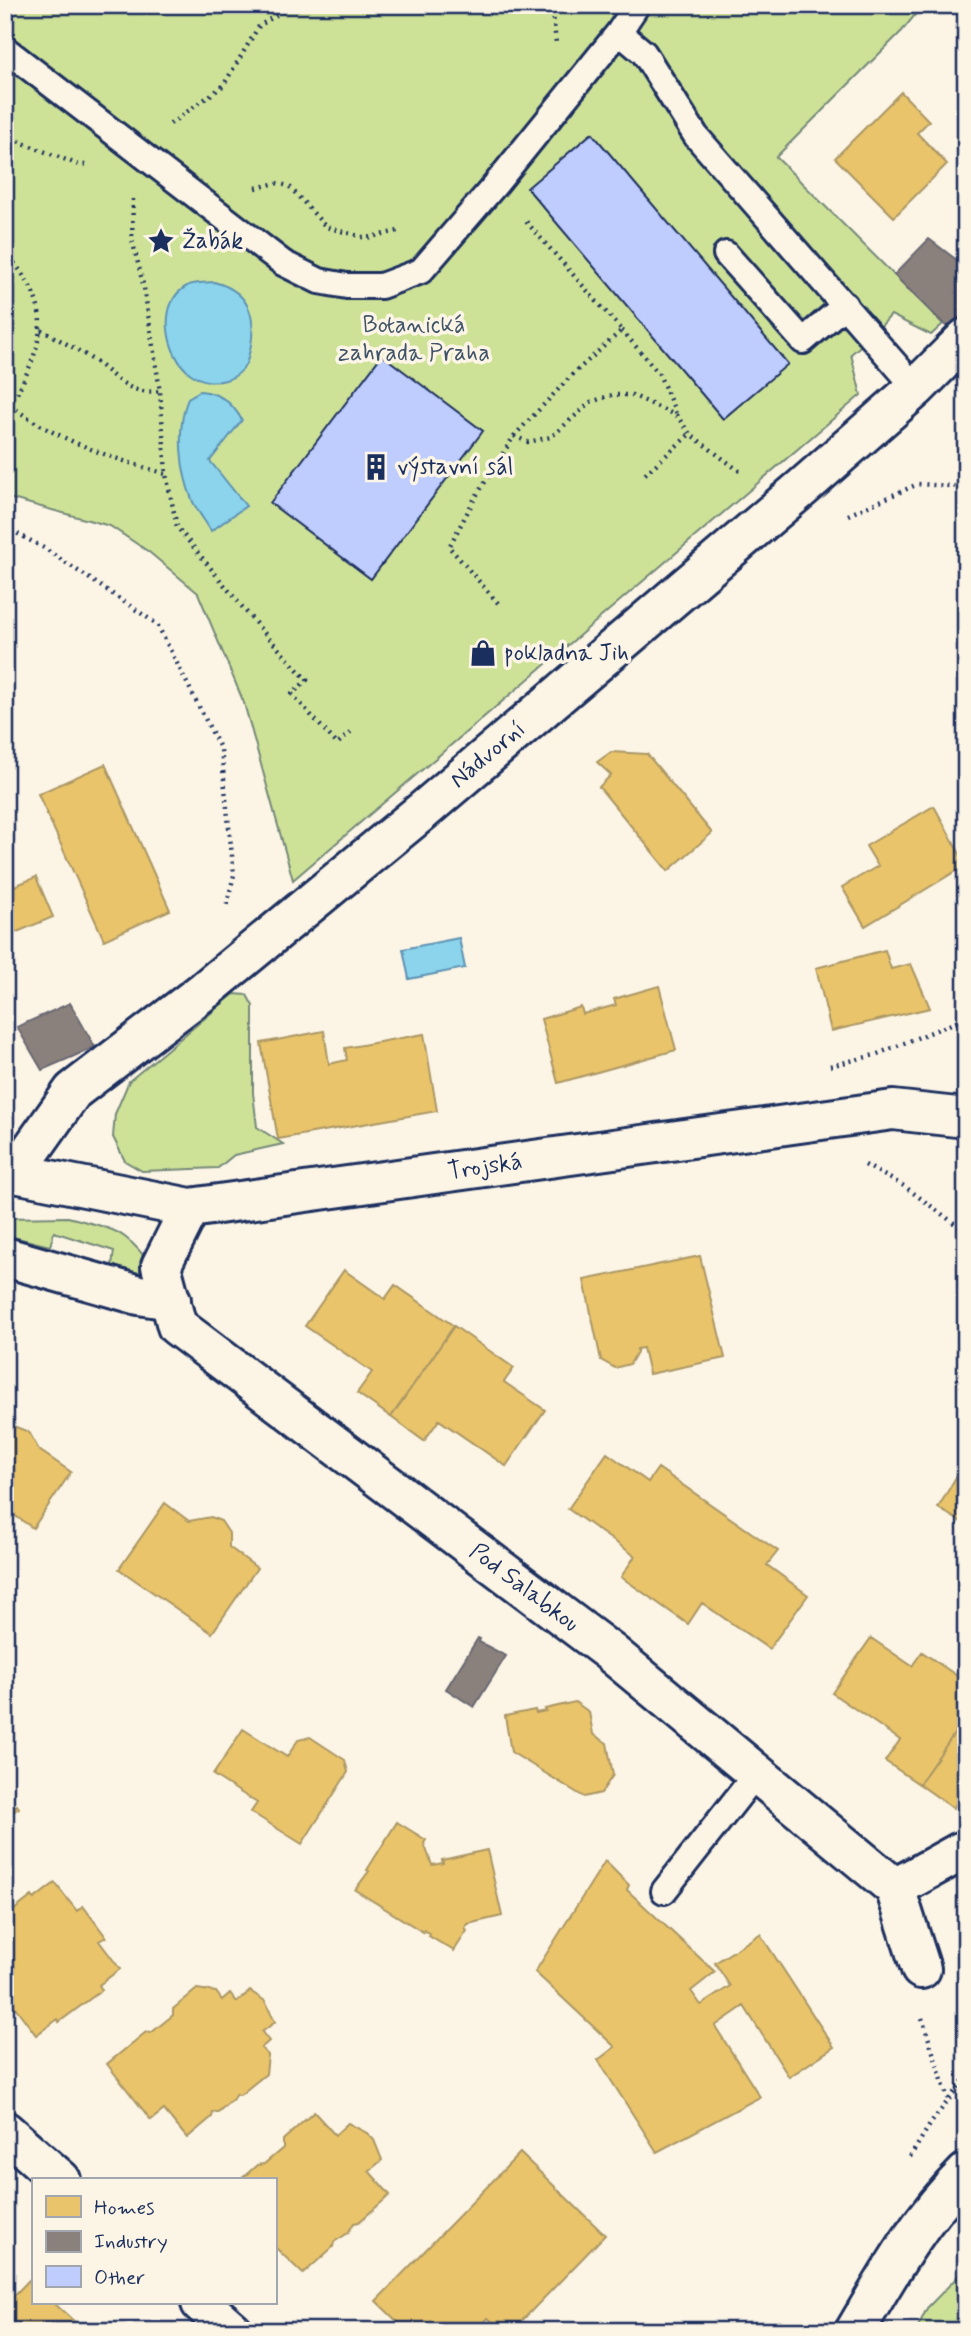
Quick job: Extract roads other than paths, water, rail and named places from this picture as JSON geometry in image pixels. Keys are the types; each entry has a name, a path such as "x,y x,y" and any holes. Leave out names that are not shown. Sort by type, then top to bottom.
{"street":[{"name":"Nádvorní","path":"10,1174 73,1091 205,990 425,809 790,498 916,388 966,338"},
{"name":"Trojská","path":"10,1174 190,1208 893,1110 966,1118"},
{"name":"Pod Salabkou","path":"190,1208 162,1266 177,1326 610,1652 895,1888"},
{"path":"5,1256 139,1295 170,1300"},
{"path":"921,1969 895,1888 960,1852"},
{"path":"5,2132 59,2178"},
{"path":"855,2331 904,2247 966,2173"},
{"path":"202,2304 233,2331"}],"lane":[{"path":"5,49 284,263 318,281 346,286 381,286 421,271 495,185 638,5"},
{"path":"619,32 644,52 696,136 916,388"},
{"path":"726,254 803,341 845,305"},
{"path":"664,1891 756,1774"}],"water":[{"path":"214,282 237,293 245,301 252,321 252,332 248,358 239,373 225,380 208,381 191,374 175,355 168,330 168,316 177,294 187,286"},
{"path":"200,391 225,400 242,420 210,461 246,506 211,531 193,502 185,477 181,450 184,410 188,398"},
{"path":"459,938 465,968 409,979 403,949"}],"place":[{"name":"Žabák","path":"161,241"},
{"name":"výstavní sál","path":"376,467"},
{"name":"pokladna Jih","path":"483,653"}],"park label":[{"name":"Botanická zahrada Praha","path":"414,339"}]}
